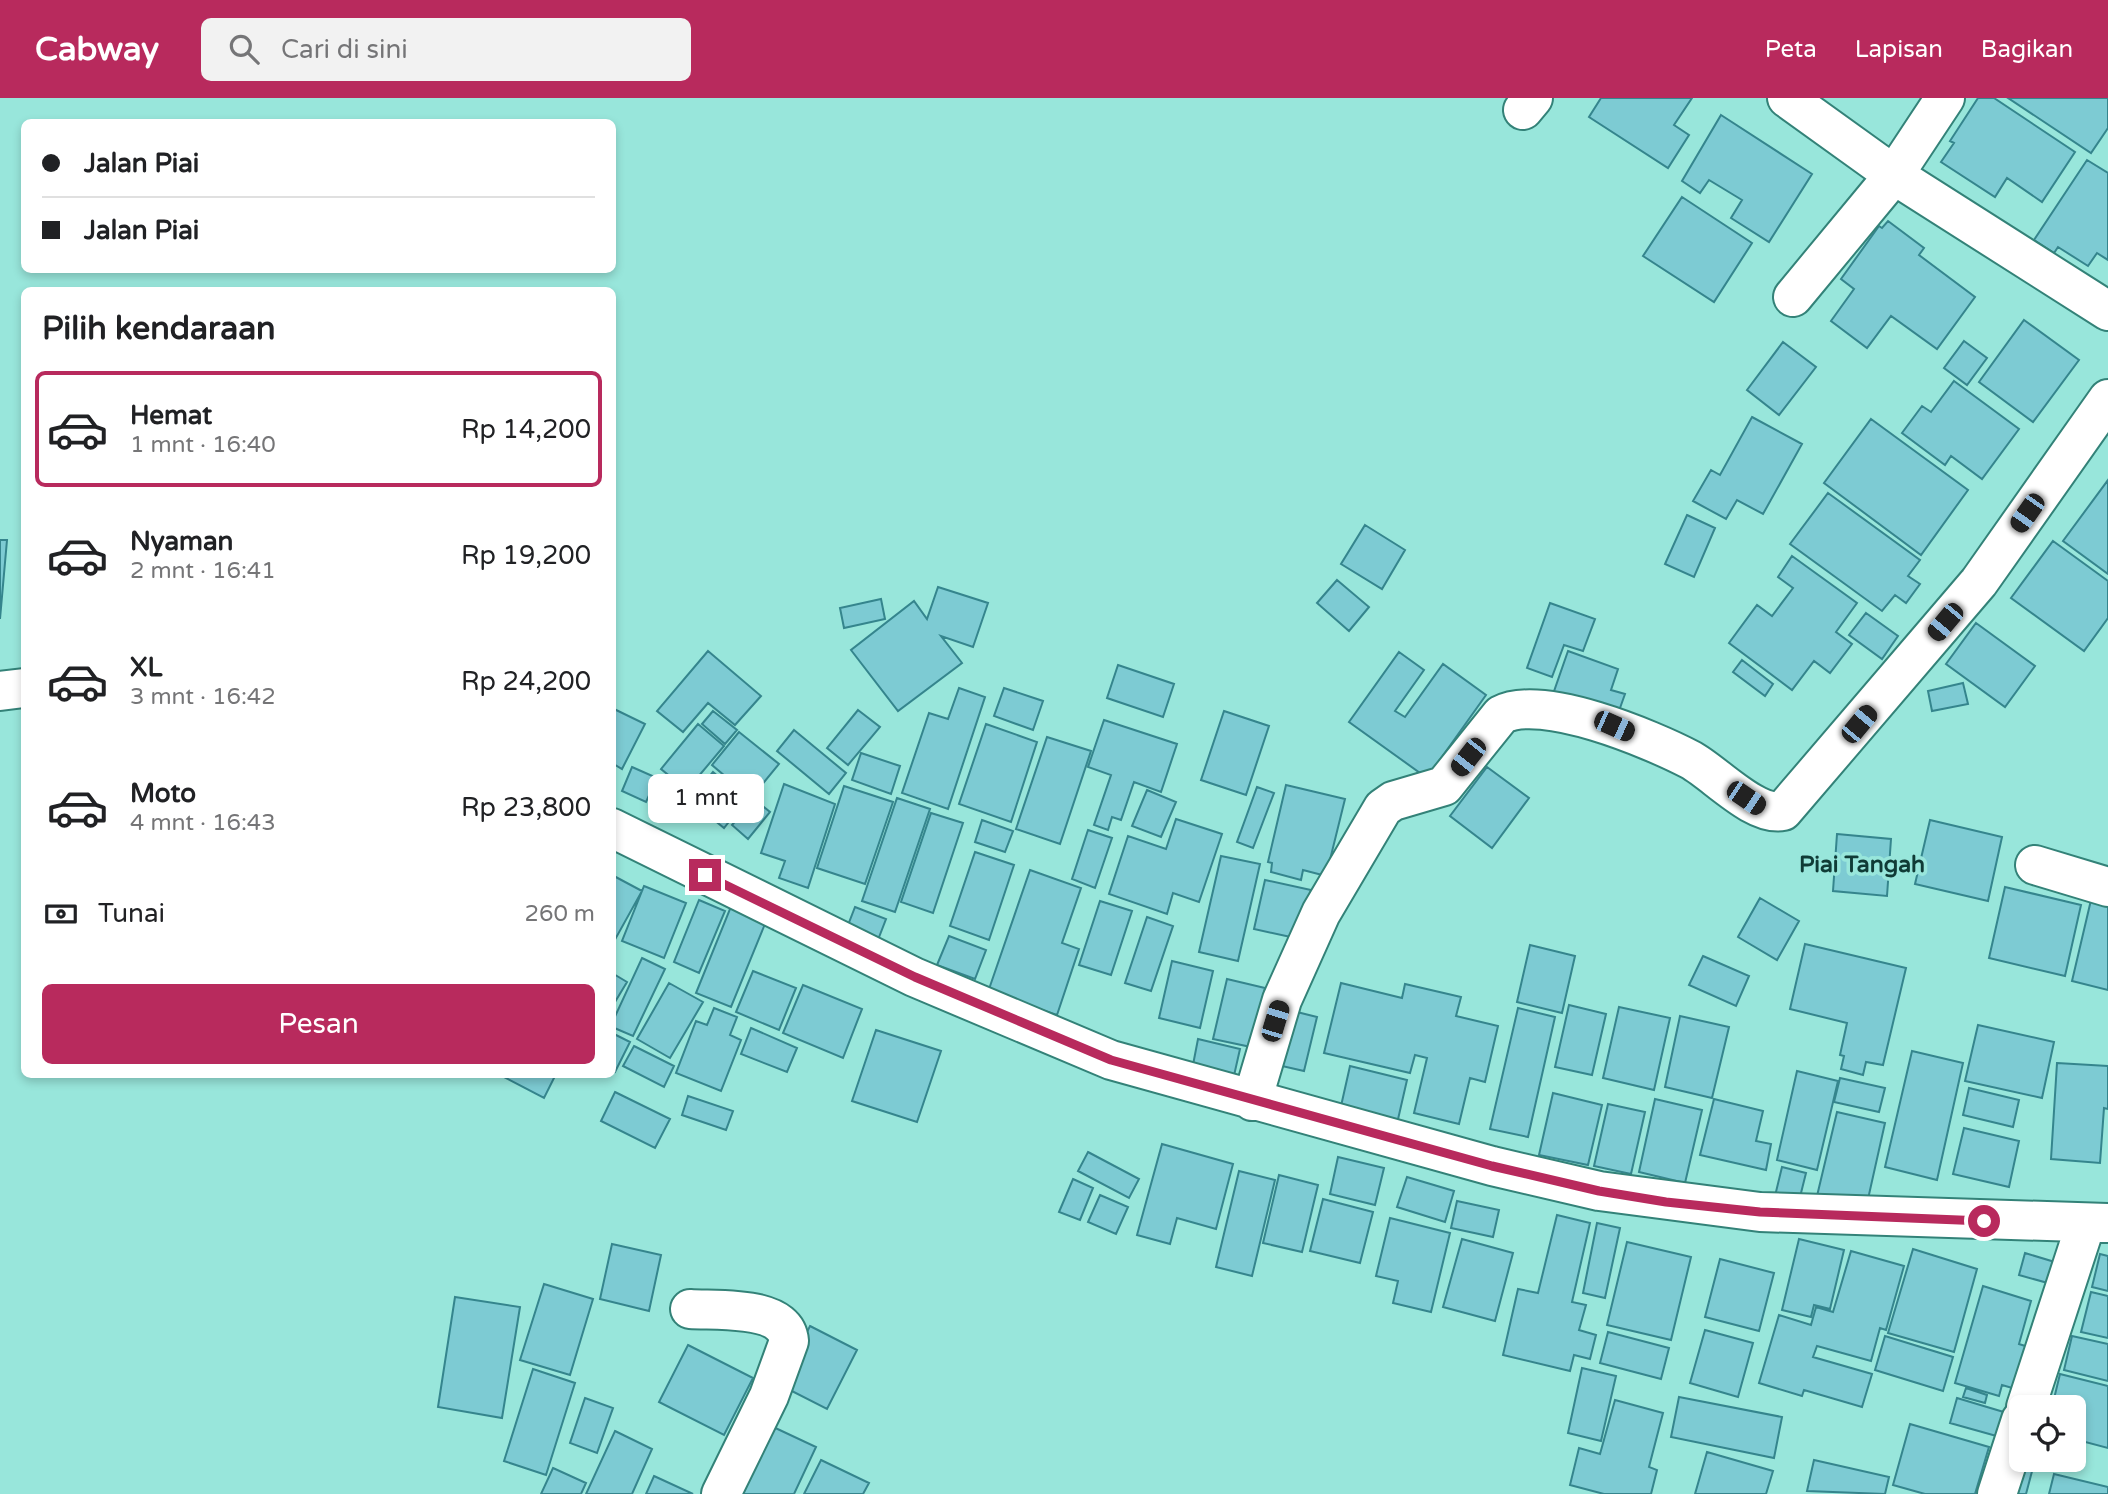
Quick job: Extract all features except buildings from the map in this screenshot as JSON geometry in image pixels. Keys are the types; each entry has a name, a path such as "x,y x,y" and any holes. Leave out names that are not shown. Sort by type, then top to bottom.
{"street":[{"path":"1787,98 1894,175 2108,312"},
{"path":"1793,297 1894,175 1945,98"},
{"path":"1252,1101 1282,999 1321,913 1383,808 1393,801 1444,786 1501,715 1513,708 1529,707 1614,726 1691,760 1764,810 1783,811 1979,582 2108,399"},
{"path":"0,691 21,688"},
{"path":"616,830 915,977 1034,1030 1111,1060 1492,1166 1599,1191 1666,1202 1760,1212 2097,1223 2030,1395"},
{"path":"2035,866 2108,887"},
{"path":"690,1309 755,1313 776,1319 788,1332 789,1341 769,1396 721,1494"},
{"path":"1997,1494 2009,1457"}],"district":[{"name":"Piai Tangah","path":"1862,865"}],"route":[{"path":"705,875 915,977 1034,1030 1111,1060 1492,1166 1599,1191 1666,1202 1760,1212 1984,1221"}]}
